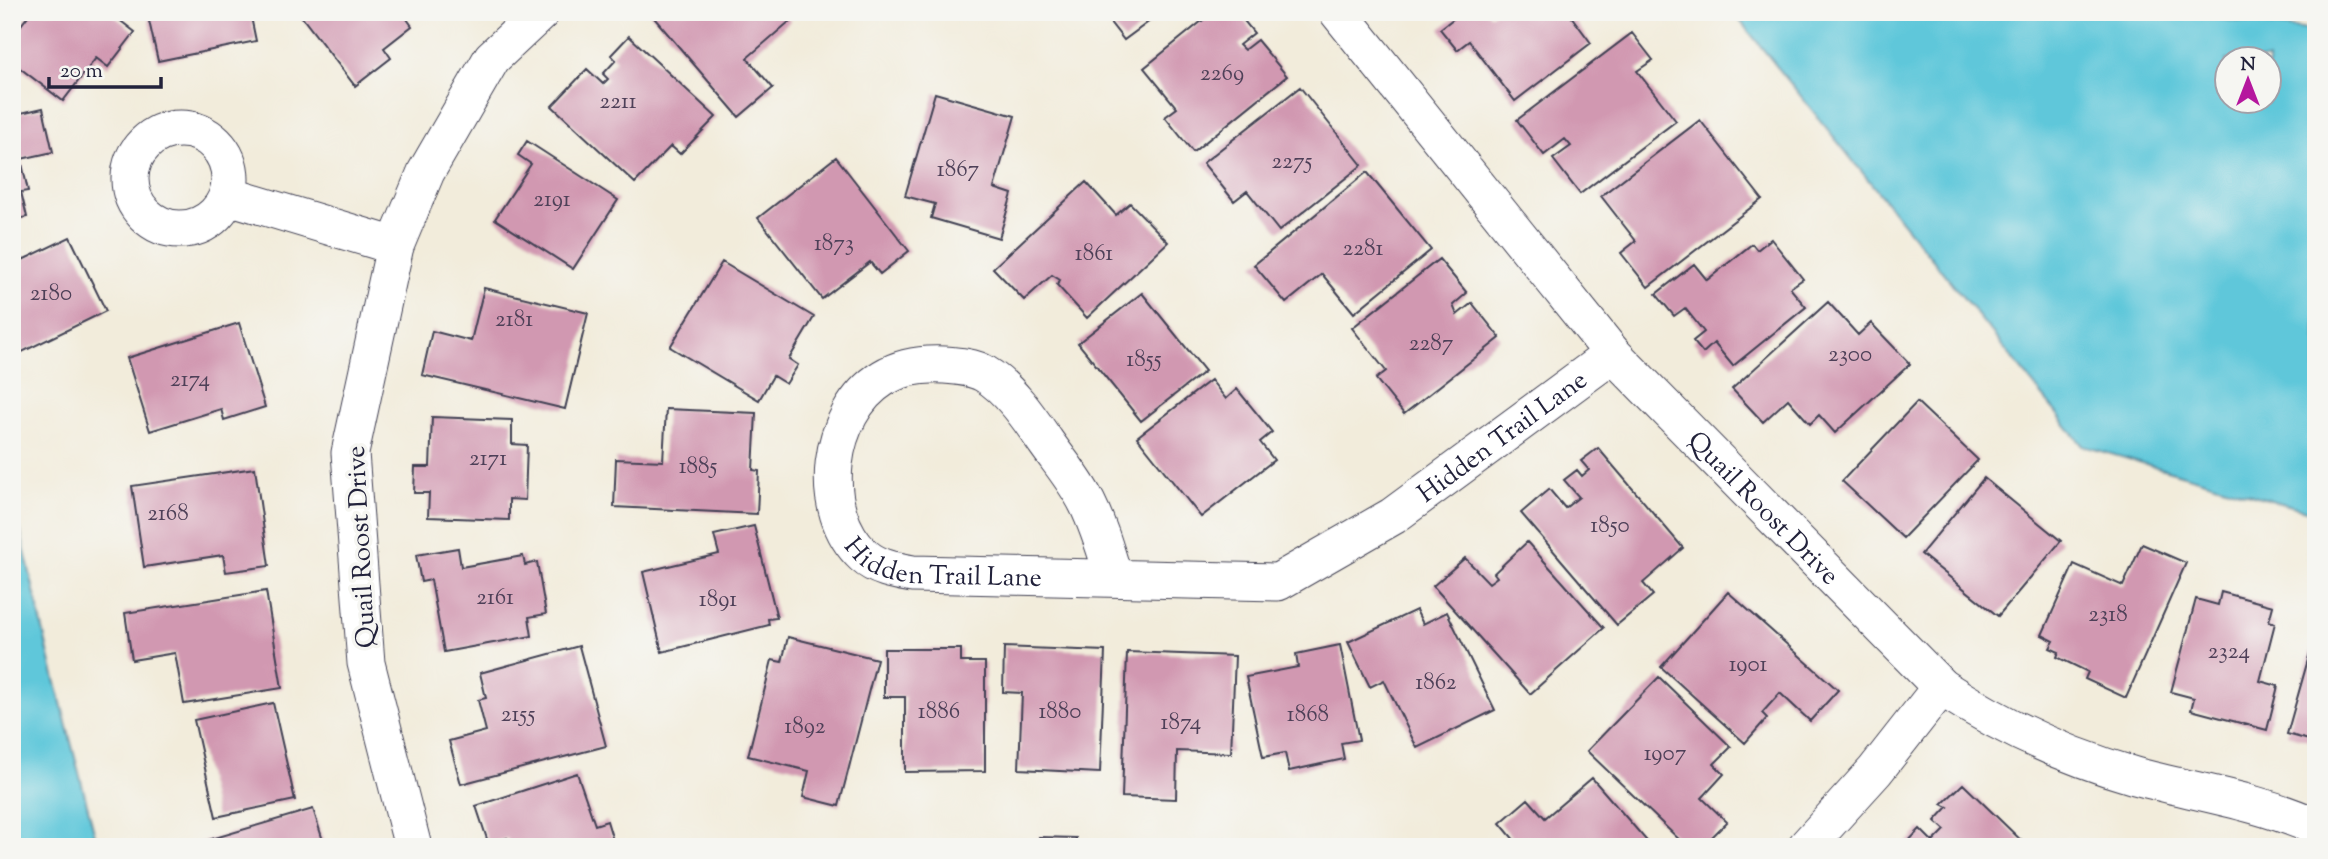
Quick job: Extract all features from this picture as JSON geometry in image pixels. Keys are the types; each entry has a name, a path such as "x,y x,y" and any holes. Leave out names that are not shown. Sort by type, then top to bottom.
{"street":[{"name":"Quail Roost Drive","path":"413,847 366,663 350,453 395,246 426,172 492,58 541,12"},
{"name":"Quail Roost Drive","path":"1338,12 1613,354 1941,687 1979,712 2056,750 2133,775 2276,812 2316,827"},
{"path":"229,196 395,246"},
{"name":"Hidden Trail Lane","path":"1114,578 1103,539 1086,501 1020,405 985,374 962,366 933,364 907,368 883,378 863,394 844,424 834,461 834,497 844,530 864,557 886,569 913,574 1278,582 1393,516 1613,354"},
{"path":"1806,847 1875,771 1941,687"}],"water":[{"path":"1733,12 2165,12 2316,31 2316,513 2083,446"},
{"path":"12,495 50,660 98,847 12,847"}],"building":[{"path":"31,12 109,12 135,32 108,67 96,58 63,101 12,62 12,37"},
{"path":"147,12 250,12 256,41 158,61"},
{"path":"298,12 402,12 412,26 384,48 391,58 355,86"},
{"path":"649,12 782,12 790,21 747,58 773,88 739,117"},
{"path":"1102,12 1162,12 1124,40"},
{"path":"1213,12 1237,12 1254,33 1239,45 1244,50 1257,40 1287,76 1193,152 1165,117 1177,108 1144,68"},
{"path":"1462,12 1487,12 1490,15 1494,12 1568,12 1591,43 1515,101 1469,41 1457,50 1440,29"},
{"path":"1632,33 1653,60 1637,71 1676,121 1580,194 1553,159 1571,146 1565,139 1544,155 1517,120"},
{"path":"629,36 716,117 680,154 671,146 635,183 552,106 587,69 603,84 608,79 603,74 616,60 611,55"},
{"path":"1300,87 1362,165 1279,231 1247,191 1234,201 1203,163"},
{"path":"935,93 1015,116 994,188 1012,194 999,238 931,218 935,204 905,196"},
{"path":"43,108 53,152 21,159 28,191 21,192 27,217 12,220 12,115"},
{"path":"1700,120 1762,199 1648,287 1621,253 1636,241 1601,196"},
{"path":"527,141 618,200 573,269 495,219 531,164 518,155"},
{"path":"836,157 909,251 880,274 870,262 822,299 758,218"},
{"path":"1367,172 1431,250 1354,313 1322,274 1286,303 1254,265"},
{"path":"1086,182 1116,215 1130,203 1168,242 1087,318 1057,285 1060,280 1052,275 1024,300 993,268"},
{"path":"70,237 106,311 12,357 12,265"},
{"path":"1771,239 1803,279 1790,288 1806,307 1733,366 1714,343 1703,353 1693,341 1704,332 1685,308 1674,316 1656,294 1694,264 1707,280 1752,244 1757,250"},
{"path":"1439,259 1467,293 1453,305 1457,315 1472,303 1500,338 1404,414 1376,379 1386,371 1352,328"},
{"path":"722,262 814,317 789,359 798,365 786,384 773,376 759,400 670,347"},
{"path":"484,288 588,313 565,409 422,375 432,331 471,341"},
{"path":"1142,293 1205,371 1141,421 1078,343"},
{"path":"1828,302 1858,335 1871,323 1910,364 1835,433 1819,415 1810,424 1788,399 1763,422 1732,389"},
{"path":"239,323 265,407 224,420 221,409 150,431 127,358"},
{"path":"1211,380 1226,399 1237,389 1272,432 1260,442 1274,460 1201,517 1137,437"},
{"path":"1917,402 1978,460 1903,538 1842,481"},
{"path":"666,409 756,413 753,470 759,471 757,514 614,507 616,459 663,461"},
{"path":"432,417 512,420 512,444 527,445 525,500 509,499 509,520 428,517 429,493 414,493 415,467 430,467"},
{"path":"1598,448 1683,548 1643,583 1653,595 1617,625 1521,513 1549,489 1565,508 1579,497 1564,480 1577,470 1582,476 1589,470 1581,461"},
{"path":"255,468 269,566 226,572 223,555 144,567 132,486"},
{"path":"1984,478 2061,541 1998,616 1921,554"},
{"path":"754,526 777,618 768,619 769,625 662,652 643,572 719,554 714,535"},
{"path":"1527,542 1604,628 1530,694 1433,586 1465,558 1489,583 1497,577 1494,573"},
{"path":"2142,544 2186,563 2126,698 2085,679 2088,672 2057,657 2059,652 2050,648 2054,641 2042,635 2074,564 2123,586"},
{"path":"458,548 461,567 523,556 525,565 537,562 546,614 529,617 532,636 444,652 431,580 421,582 416,555"},
{"path":"266,591 282,688 184,704 175,653 132,660 125,613"},
{"path":"1728,592 1838,690 1810,721 1780,693 1762,713 1767,718 1745,743 1661,667"},
{"path":"2221,592 2273,606 2269,621 2275,623 2260,681 2278,686 2267,730 2191,710 2194,698 2171,692 2196,599 2218,605"},
{"path":"1416,610 1423,624 1447,612 1495,710 1417,748 1384,680 1370,687 1348,642"},
{"path":"2316,636 2316,742 2287,734"},
{"path":"788,637 877,659 839,806 803,797 809,771 748,756 772,660 782,662"},
{"path":"1340,645 1359,740 1341,743 1344,759 1289,771 1285,753 1263,757 1246,677 1298,667 1296,654"},
{"path":"579,646 606,746 461,784 449,741 486,731 478,700 486,698 480,673"},
{"path":"1004,647 1105,651 1100,773 1019,769 1022,693 1003,692"},
{"path":"884,649 961,649 961,662 985,662 985,771 905,772 905,697 884,697"},
{"path":"1127,652 1235,656 1231,753 1177,751 1176,799 1122,797"},
{"path":"1659,677 1731,747 1714,764 1724,774 1702,798 1727,822 1702,847 1687,847 1587,751"},
{"path":"273,703 295,800 216,817 194,720"},
{"path":"577,773 595,825 607,821 615,847 510,847 507,838 489,845 476,806"},
{"path":"1592,778 1652,847 1520,847 1500,823 1528,799 1545,818"},
{"path":"1963,784 2028,847 1903,847 1920,829 1933,842 1945,830 1935,821 1948,807 1942,804"},
{"path":"313,809 325,847 188,847 188,846"},
{"path":"1039,837 1076,838 1076,847 1039,847"}]}
